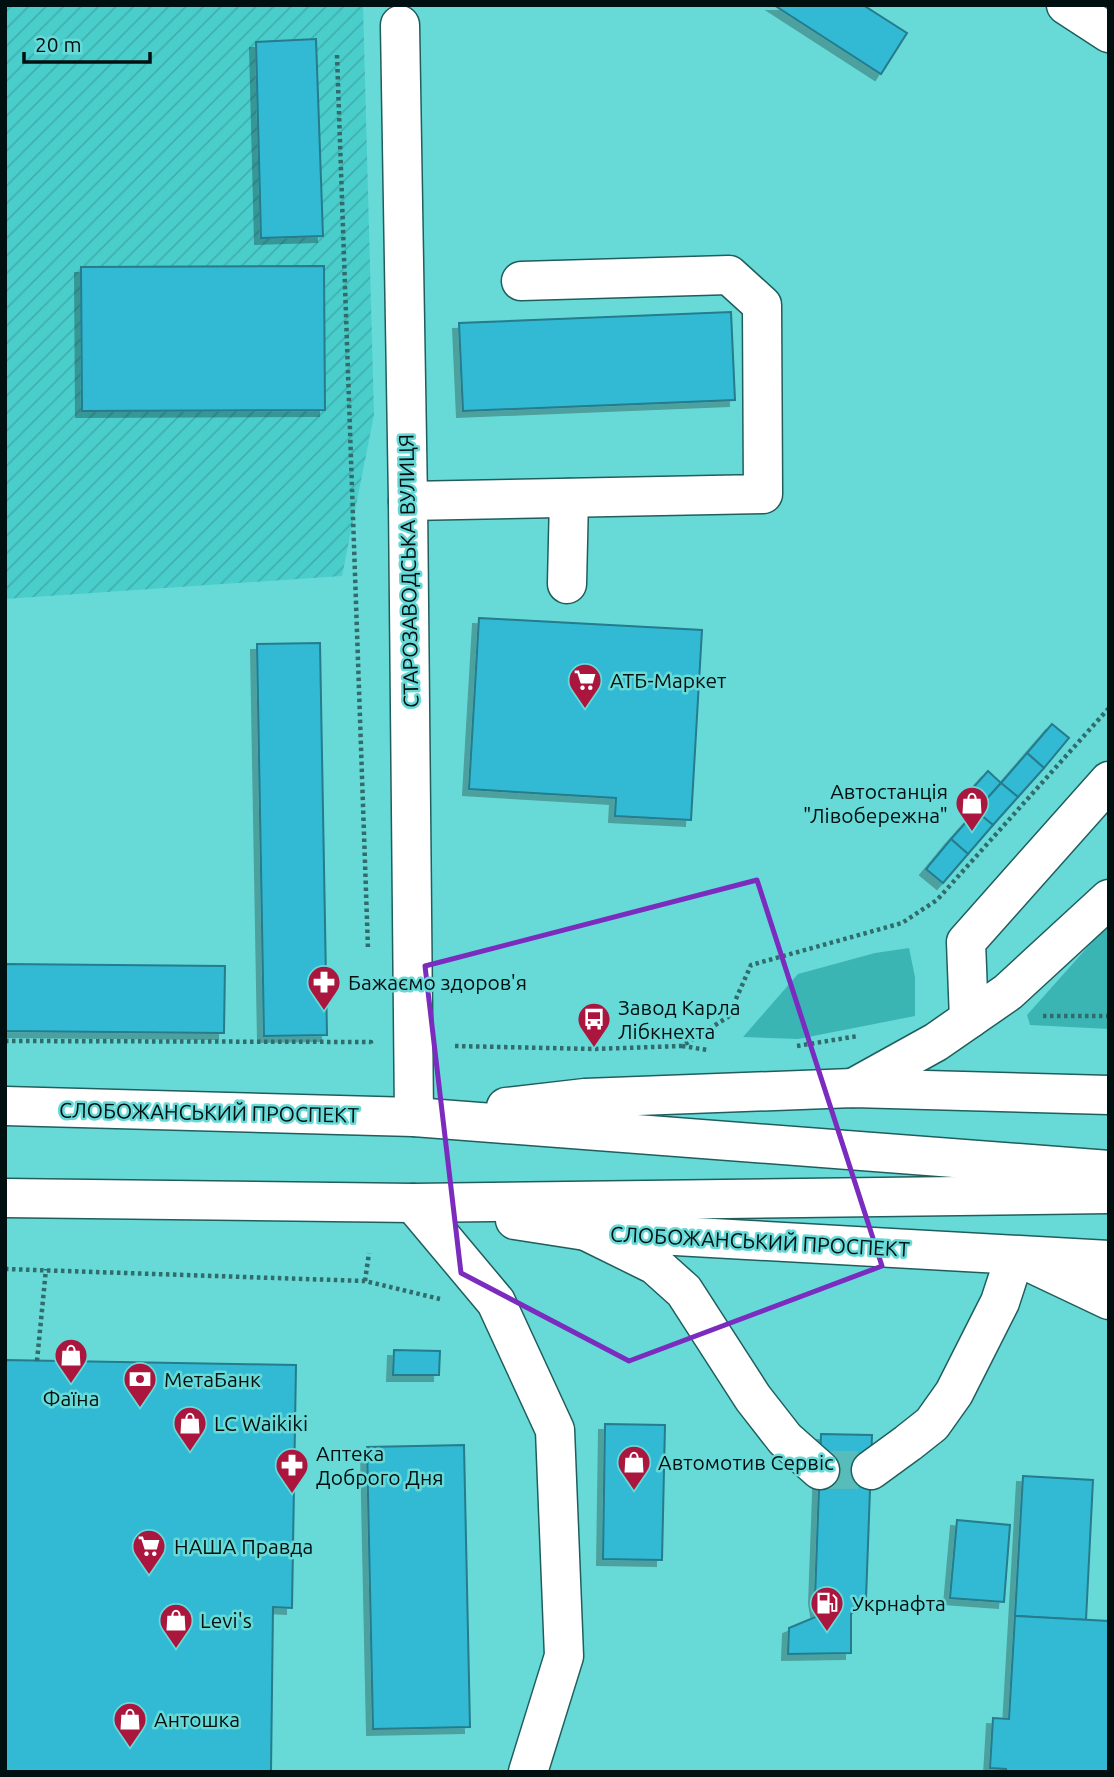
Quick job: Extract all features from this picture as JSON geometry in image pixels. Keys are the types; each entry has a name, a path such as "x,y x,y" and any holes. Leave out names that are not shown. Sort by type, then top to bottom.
{"main road":[{"path":"1066,5 1109,33"},
{"name":"СТАРОЗАВОДСЬКА ВУЛИЦЯ","path":"400,25 414,1117"},
{"path":"408,501 763,494 762,305 729,275 521,281"},
{"path":"567,584 569,498"},
{"path":"970,1019 966,942 1109,781"},
{"path":"853,1088 936,1042 1008,992 1109,899"},
{"name":"СЛОБОЖАНСЬКИЙ ПРОСПЕКТ","path":"414,1117 585,1098 853,1088 1109,1095"},
{"name":"СЛОБОЖАНСЬКИЙ ПРОСПЕКТ","path":"5,1106 414,1117 1109,1170"},
{"name":"СЛОБОЖАНСЬКИЙ ПРОСПЕКТ","path":"5,1198 413,1203 1109,1194"},
{"path":"413,1203 496,1302 555,1430 564,1656 528,1772"},
{"name":"СЛОБОЖАНСЬКИЙ ПРОСПЕКТ","path":"413,1203 586,1231 1109,1260"},
{"path":"586,1231 655,1265 684,1291 753,1398 785,1439 820,1470"},
{"path":"870,1470 932,1424 954,1393 1000,1302 1015,1256 1109,1300"}],"path":[{"path":"337,55 368,958"},
{"path":"413,1045 594,1049 682,1046 728,1017 751,965 902,923 937,900 1109,708"},
{"path":"5,1041 371,1042 371,1052"},
{"path":"365,1281 369,1253"},
{"path":"5,1269 365,1281 454,1303 496,1302"},
{"path":"37,1361 46,1269"}],"highlighted area":[{"path":"757,880 882,1266 629,1361 461,1273 425,966"}],"shaded area":[{"path":"5,5 363,5 374,415 342,576 5,599"},
{"path":"1109,923 1109,1029 1030,1025 1027,1015"},
{"path":"909,948 915,977 915,1016 798,1039 743,1037 798,974 875,953"}],"building":[{"path":"774,5 863,5 907,33 881,74"},
{"path":"316,39 323,236 261,238 256,42"},
{"path":"324,266 325,410 82,411 81,267"},
{"path":"731,312 735,400 463,411 459,323"},
{"name":"АТБ-Маркет","path":"479,618 702,630 691,820 615,816 616,798 469,789"},
{"path":"320,643 327,1035 264,1036 257,644"},
{"path":"1052,724 1069,738 1044,768 1027,753"},
{"path":"1027,753 1044,768 1018,797 1001,783"},
{"path":"988,771 1001,783 976,811 963,799"},
{"path":"1001,783 1018,797 993,825 976,811"},
{"path":"976,811 993,825 968,854 951,839"},
{"path":"951,839 968,854 943,883 926,869"},
{"path":"5,964 225,966 224,1033 5,1031"},
{"path":"394,1350 440,1351 439,1375 393,1375"},
{"name":"НАША Правда","path":"5,1360 296,1365 292,1608 273,1607 271,1772 5,1772"},
{"name":"Автомотив Сервіс","path":"605,1424 665,1425 662,1560 603,1559"},
{"path":"821,1434 872,1435 866,1599 851,1614 851,1653 788,1654 789,1628 818,1616 815,1598"},
{"path":"464,1445 470,1727 373,1729 367,1447"},
{"path":"1023,1476 1093,1480 1086,1620 1015,1616"},
{"path":"957,1520 1010,1525 1004,1602 950,1598"},
{"path":"1015,1616 1109,1621 1109,1772 1006,1772 1006,1769 990,1768 993,1718 1009,1719"}],"tunnel":[{"path":"820,1470 871,1470"}],"place":[{"name":"АТБ-Маркет","path":"585,710"},
{"name":"Автостанція \"Лівобережна\"","path":"972,833"},
{"name":"Бажаємо здоров'я","path":"324,1012"},
{"name":"Завод Карла Лібкнехта","path":"594,1049"},
{"name":"Фаїна","path":"71,1385"},
{"name":"МетаБанк","path":"140,1409"},
{"name":"LC Waikiki","path":"190,1453"},
{"name":"Автомотив Сервіс","path":"634,1492"},
{"name":"Аптека Доброго Дня","path":"292,1495"},
{"name":"НАША Правда","path":"149,1576"},
{"name":"Укрнафта","path":"827,1633"},
{"name":"Levi's","path":"176,1650"},
{"name":"Антошка","path":"130,1749"}]}
